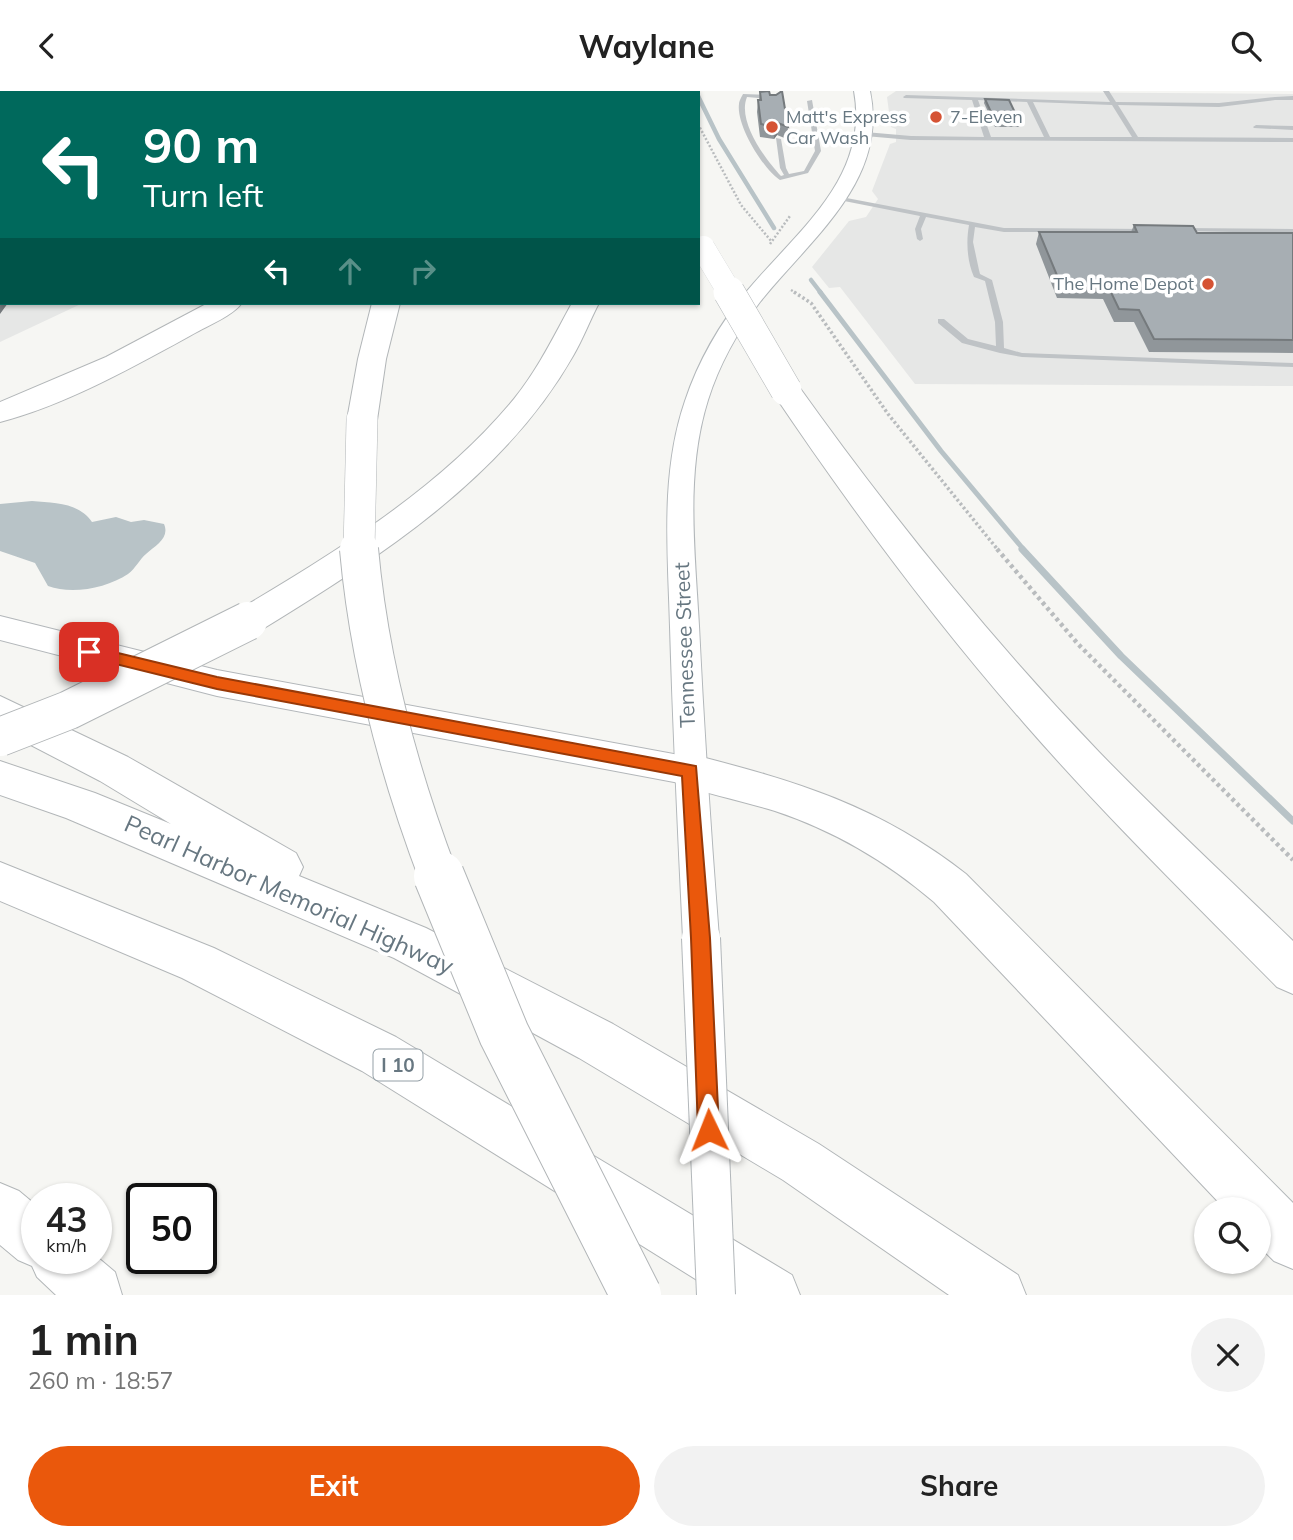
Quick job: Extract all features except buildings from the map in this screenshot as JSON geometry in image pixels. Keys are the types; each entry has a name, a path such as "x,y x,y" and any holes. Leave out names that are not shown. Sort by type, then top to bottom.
{"highway":[{"path":"701,243 786,390 837,466 901,551 993,661 1131,811 1293,972"},
{"path":"0,413 64,387 169,337 225,305"},
{"path":"386,305 372,359 362,420 361,566 391,724 423,833 465,945 536,1105 636,1295"},
{"path":"0,737 69,711 248,621 382,536 449,484 527,401 557,359 584,305"},
{"path":"0,711 114,769 410,943"},
{"path":"690,771 784,795 850,821 905,853 950,888 1293,1242"},
{"name":"Pearl Harbor Memorial Highway","path":"0,778 80,805 410,943 596,1041 801,1162 999,1295"},
{"name":"I 10","path":"0,881 198,963 379,1054 772,1295"},
{"path":"0,1210 21,1228"}],"main road":[{"name":"Tennessee Street","path":"716,1295 701,938 690,771 680,504 682,460 689,421 710,367 747,307 836,198 856,165 863,149 865,134 862,91"},
{"path":"0,628 217,683 690,771"},
{"path":"0,1226 21,1240"}],"lane":[{"path":"1107,91 1136,139"},
{"path":"773,104 772,97 768,95 742,97 747,131 771,170 780,178 806,172 818,151 810,101"},
{"path":"906,97 1115,105 1240,105 1271,97 1293,98"},
{"path":"974,98 988,138"},
{"path":"1029,101 1048,139"},
{"path":"1256,127 1293,128"},
{"path":"865,134 911,138 1293,140"},
{"path":"778,139 783,168 789,177"},
{"path":"836,198 1004,230 1156,230"},
{"path":"920,239 918,229 923,216"},
{"path":"972,226 970,242 975,270 977,275 988,280 999,322 1000,351"},
{"path":"1168,230 1293,232"},
{"path":"941,321 965,341 1022,355 1293,365"}],"path":[{"path":"700,128 710,151 757,230 772,243"},
{"path":"764,251 790,216"},
{"path":"791,290 811,303 888,414 972,520 1078,644 1293,860"}],"shaded area":[{"path":"896,91 1293,94 1293,386 915,384 840,287 829,288 812,267 849,221 866,217 878,199 872,191 890,144 896,142 896,129 891,127 887,97"},
{"path":"0,305 79,305 0,342"},
{"path":"32,501 73,507 92,522 116,517 131,522 144,520 164,524 164,537 131,572 120,579 89,589 57,589 48,586 35,563 0,551 0,504"}],"waterway":[{"path":"700,100 719,139 774,228"},
{"path":"811,280 821,293"},
{"path":"820,292 941,451 1024,550"},
{"path":"1022,549 1121,656 1293,821"}],"place":[{"name":"7-Eleven","path":"936,117"},
{"name":"Matt's Express Car Wash","path":"772,127"},
{"name":"The Home Depot","path":"1208,284"}],"route":[{"path":"89,652 217,683 690,771 701,938 709,1130"}]}
